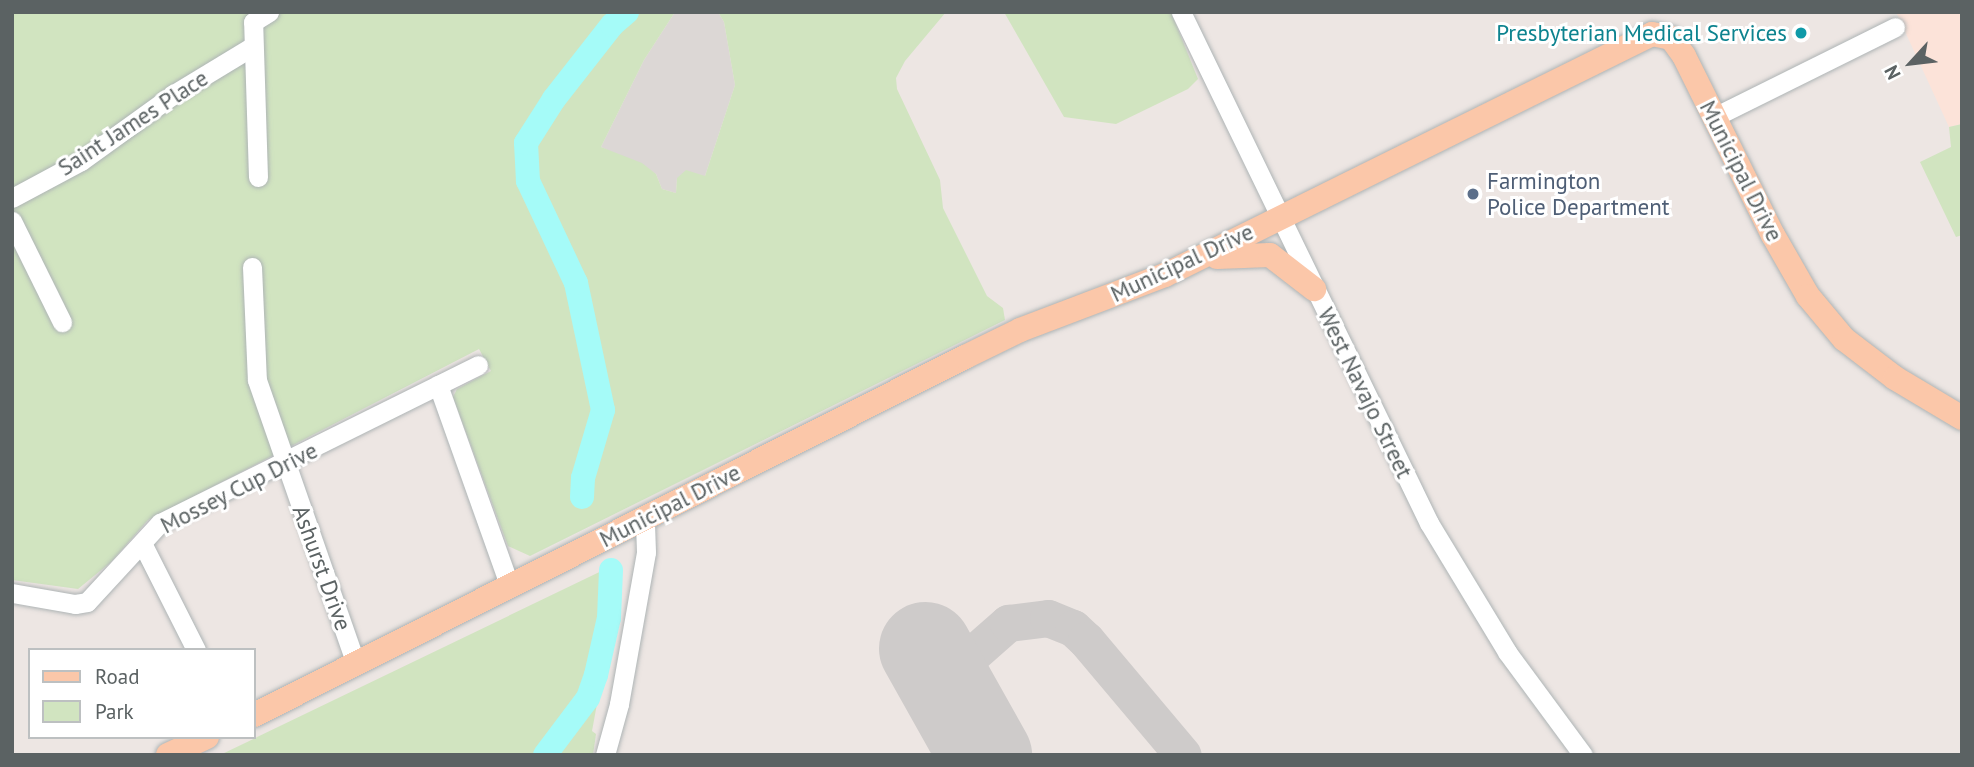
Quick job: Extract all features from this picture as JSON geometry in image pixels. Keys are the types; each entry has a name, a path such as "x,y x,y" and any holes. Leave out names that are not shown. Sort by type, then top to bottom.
{"main road":[{"name":"Municipal Drive","path":"256,714 1020,330 1136,288 1199,259 1280,216 1652,34 1664,35 1677,45 1808,296 1844,339 1895,378 1962,418"},
{"path":"1199,259 1262,253 1285,264 1314,289"},
{"path":"168,755 203,739"}],"street":[{"path":"258,177 253,22 270,12"},
{"name":"West Navajo Street","path":"1181,12 1314,289 1453,565 1507,652 1583,755"},
{"path":"1714,117 1895,27"},
{"name":"Saint James Place","path":"12,198 81,161 174,94 253,46"},
{"path":"12,220 62,322"},
{"name":"Ashurst Drive","path":"252,267 253,363 285,464 356,664"},
{"name":"Mossey Cup Drive","path":"12,593 75,604 87,602 160,523 285,464 478,365"},
{"path":"438,386 510,587"},
{"path":"605,755 619,704 646,552 645,518"},
{"path":"142,545 195,648"}],"shaded area":[{"path":"675,12 718,12 724,22 735,85 705,176 677,178 676,193 662,189 656,174 601,147 644,60"},
{"path":"1896,12 1962,12 1962,124 1949,127"}],"green space":[{"path":"12,12 619,12 606,23 523,137 528,198 573,284 600,410 598,432 581,474 585,496 606,410 580,282 533,181 532,146 572,84 634,12 675,12 644,60 601,147 642,163 656,174 662,189 676,193 677,178 686,170 705,176 735,85 724,22 718,12 946,12 905,61 896,78 897,89 940,180 943,208 987,296 1003,308 1005,320 530,556 508,546 453,397 457,389 491,371 479,349 148,520 111,562 78,589 12,580"},
{"path":"1004,12 1171,12 1198,79 1188,89 1116,124 1064,117"},
{"path":"1962,124 1962,235 1956,237 1920,162 1951,147 1949,127"},
{"path":"614,565 620,579 592,731 596,734 593,755 552,755 599,682 615,576 607,586 588,690 563,729 538,755 220,755"}],"sand":[{"path":"619,12 634,12 572,84 532,146 533,181 550,226 578,277 605,402 602,434 585,496 579,497 600,410 573,284 528,198 521,148 523,137 546,102"},
{"path":"613,569 615,589 599,682 555,753 538,755 563,729 588,690 601,639 609,571"}],"waterway":[{"path":"582,497 583,478 603,410 576,283 528,181 526,143 554,99 612,25 627,12"},
{"path":"545,755 588,698 609,618 611,570"}],"taxiway":[{"path":"972,732 956,684 967,659 1008,623 1048,618 1073,628 1086,640 1183,755"}],"runway":[{"path":"925,648 985,755"}],"place":[{"name":"Presbyterian Medical Services","path":"1801,33"},
{"name":"Farmington Police Department","path":"1473,194"}]}
